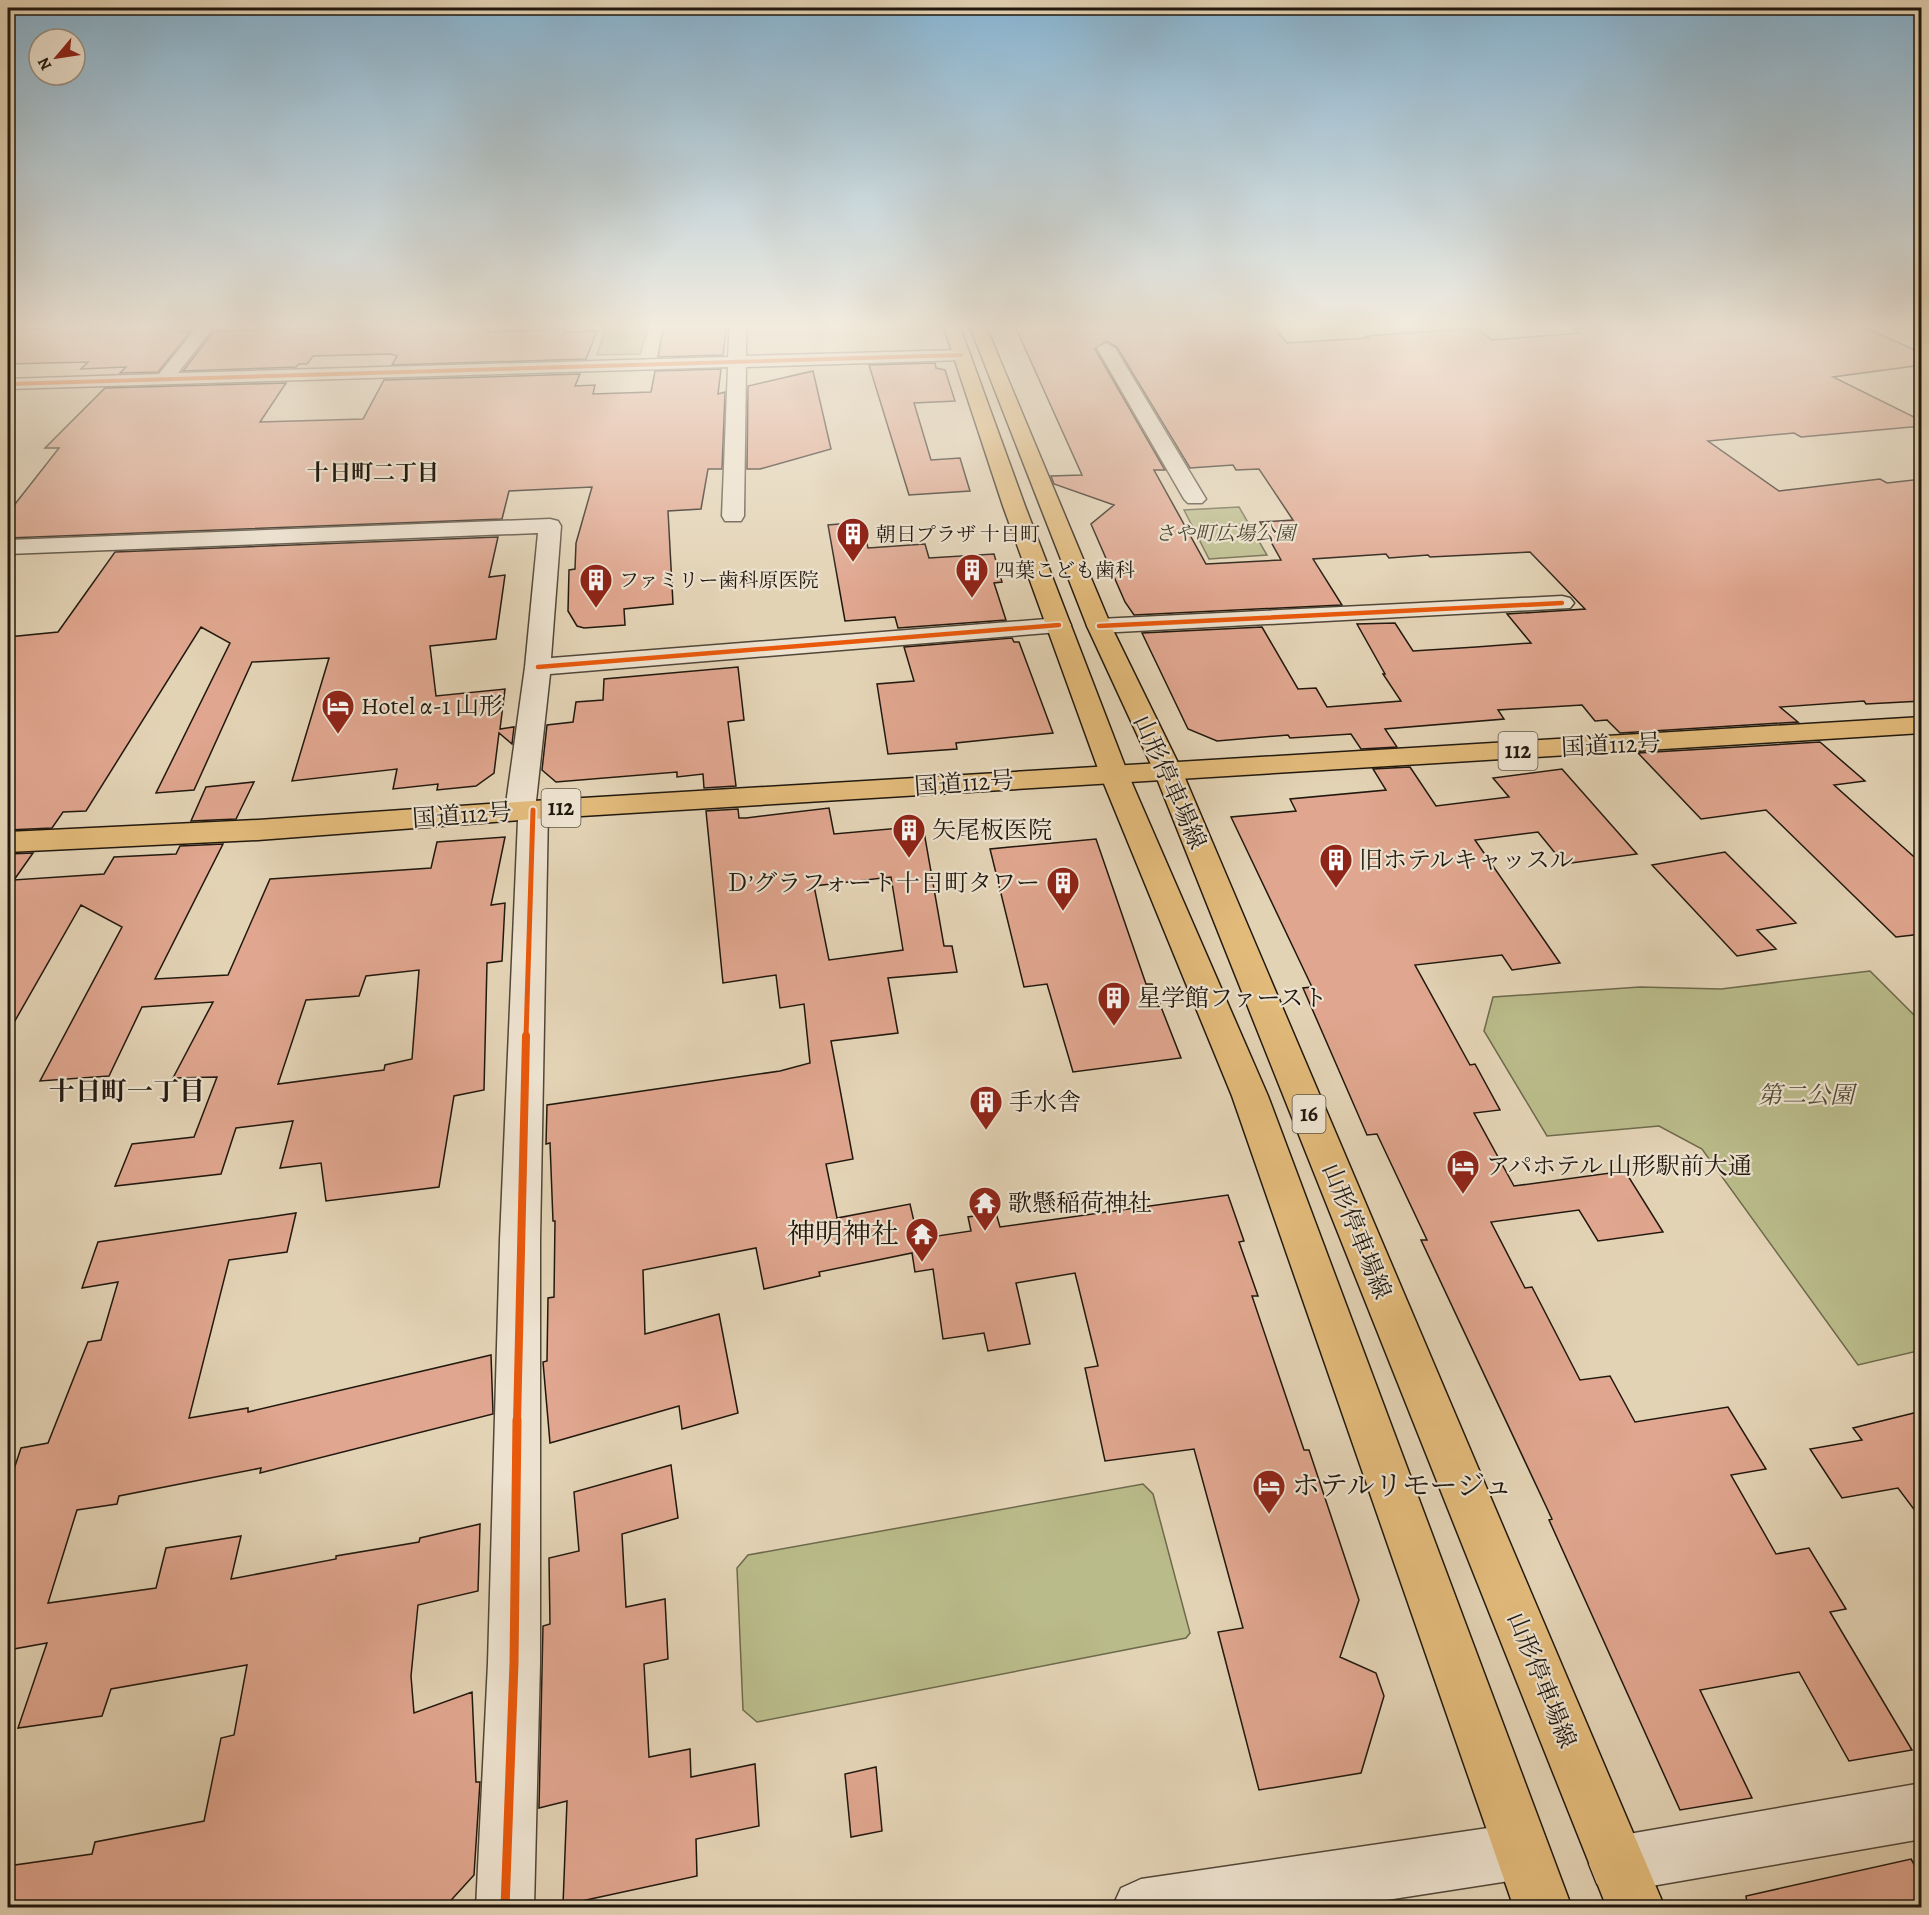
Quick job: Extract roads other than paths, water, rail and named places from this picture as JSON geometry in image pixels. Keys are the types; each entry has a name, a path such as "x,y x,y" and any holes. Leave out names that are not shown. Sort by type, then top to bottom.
{"main road":[{"name":"山形停車場線","path":"989,413 1059,625 1114,774 1250,1096 1543,1908"},
{"name":"山形停車場線","path":"1000,413 1168,771 1627,1886"},
{"name":"国道112号","path":"8,842 258,830 527,811 1922,724"}],"street":[{"path":"733,516 736,413"},
{"path":"1145,413 1195,499"},
{"path":"8,547 550,526 527,811 514,1663 505,1908"},
{"path":"1099,626 1562,603"},
{"path":"538,667 1059,625"},
{"path":"1627,1886 1922,1810"},
{"path":"1142,1908 1522,1851"}],"place":[{"name":"朝日プラザ 十日町","path":"853,563"},
{"name":"四葉こども歯科","path":"972,599"},
{"name":"ファミリー歯科原医院","path":"596,609"},
{"name":"Hotel α-1 山形","path":"338,735"},
{"name":"矢尾板医院","path":"909,859"},
{"name":"旧ホテルキャッスル","path":"1336,889"},
{"name":"Ｄ’グラフォート十日町タワー","path":"1063,912"},
{"name":"星学館ファースト","path":"1114,1027"},
{"name":"手水舎","path":"986,1131"},
{"name":"アパホテル 山形駅前大通","path":"1463,1195"},
{"name":"歌懸稲荷神社","path":"985,1232"},
{"name":"神明神社","path":"922,1263"},
{"name":"ホテルリモージュ","path":"1269,1515"}],"district":[{"name":"十日町二丁目","path":"373,473"},
{"name":"十日町一丁目","path":"127,1091"}],"park label":[{"name":"さや町広場公園","path":"1225,533"},
{"name":"第二公園","path":"1806,1095"}]}
